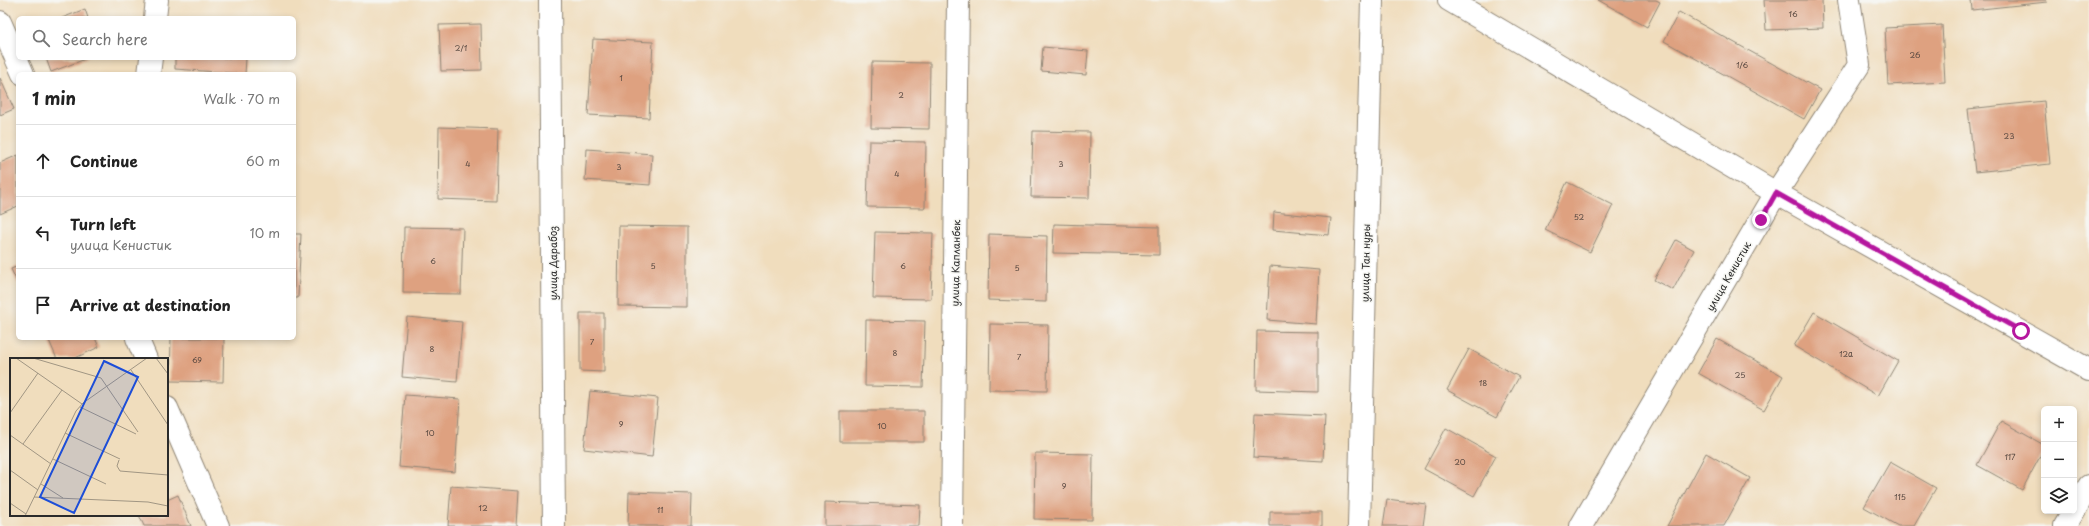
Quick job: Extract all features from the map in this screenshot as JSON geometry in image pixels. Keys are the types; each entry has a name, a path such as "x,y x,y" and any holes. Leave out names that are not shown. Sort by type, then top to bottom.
{"street":[{"path":"155,16 157,0"},
{"name":"улица Дарабоз","path":"550,0 554,526"},
{"name":"улица Капланбек","path":"952,526 958,0"},
{"name":"улица Тан нуры","path":"1359,526 1372,0"},
{"path":"1449,0 1776,193 2089,370"},
{"name":"улица Кенистик","path":"1581,526 1776,193 1858,65 1849,0"},
{"path":"0,22 16,58"},
{"path":"17,60 22,72"},
{"path":"149,72 151,60"},
{"path":"138,340 146,358"},
{"path":"168,410 218,526"},
{"path":"2065,526 2089,486"}],"building":[{"path":"1598,0 1656,0 1660,2 1647,27"},
{"path":"1764,0 1822,0 1823,28 1766,30"},
{"path":"1971,0 2046,0 2047,2 1972,10"},
{"path":"85,9 87,16 67,16"},
{"path":"1679,12 1820,90 1804,119 1664,41"},
{"path":"481,24 482,70 441,71 439,25"},
{"path":"1942,25 1945,82 1888,85 1885,28"},
{"path":"593,39 653,42 649,118 588,115"},
{"path":"1043,47 1088,51 1086,75 1041,71"},
{"path":"47,60 83,60 51,72"},
{"path":"175,60 246,60 245,72 217,72 175,69"},
{"path":"872,62 930,63 929,129 871,128"},
{"path":"0,78 14,109 0,115"},
{"path":"2044,101 2050,164 1975,172 1968,109"},
{"path":"439,127 498,129 496,201 438,199"},
{"path":"1033,131 1090,132 1089,198 1031,197"},
{"path":"869,141 926,142 925,208 867,207"},
{"path":"587,149 652,154 650,185 585,180"},
{"path":"16,156 16,207 0,214 0,163"},
{"path":"1567,182 1613,205 1590,252 1545,230"},
{"path":"1274,212 1331,218 1329,235 1273,230"},
{"path":"1054,224 1159,227 1159,255 1053,253"},
{"path":"619,226 687,227 687,307 618,306"},
{"path":"404,227 463,228 461,294 403,293"},
{"path":"875,232 933,233 931,299 873,298"},
{"path":"296,234 301,234 298,298 296,298"},
{"path":"989,234 1047,236 1046,302 988,300"},
{"path":"1676,240 1694,250 1673,290 1654,280"},
{"path":"1270,266 1319,270 1316,324 1267,320"},
{"path":"16,267 16,280 11,269"},
{"path":"1814,312 1898,361 1878,396 1794,346"},
{"path":"580,313 604,313 604,372 580,371"},
{"path":"407,317 462,322 457,382 402,377"},
{"path":"866,320 925,321 923,387 865,386"},
{"path":"990,324 1048,325 1047,391 989,390"},
{"path":"1257,331 1318,332 1318,392 1256,390"},
{"path":"1717,339 1783,376 1764,410 1698,373"},
{"path":"49,340 96,340 99,347 75,358 57,358"},
{"path":"171,340 224,340 223,382 170,381"},
{"path":"1469,349 1519,377 1497,417 1447,390"},
{"path":"590,391 658,398 652,457 584,449"},
{"path":"405,395 460,399 455,472 399,467"},
{"path":"840,411 924,411 924,442 840,442"},
{"path":"1255,413 1325,416 1323,461 1253,457"},
{"path":"2001,421 2041,443 2041,455 2022,490 1977,465"},
{"path":"1446,428 1496,456 1474,496 1424,469"},
{"path":"1035,453 1093,454 1092,520 1034,519"},
{"path":"1706,453 1750,478 1724,526 1667,526"},
{"path":"1890,462 1936,488 1914,526 1898,526 1864,507"},
{"path":"451,486 518,491 516,526 448,526"},
{"path":"629,492 692,494 691,526 628,526"},
{"path":"178,495 191,526 144,526 139,516 168,516 168,500"},
{"path":"1387,499 1426,504 1423,526 1383,526"},
{"path":"825,502 920,505 919,526 825,526"},
{"path":"1270,512 1322,512 1322,526 1270,526"}],"route":[{"path":"1761,220 1776,193 2021,331"}]}
